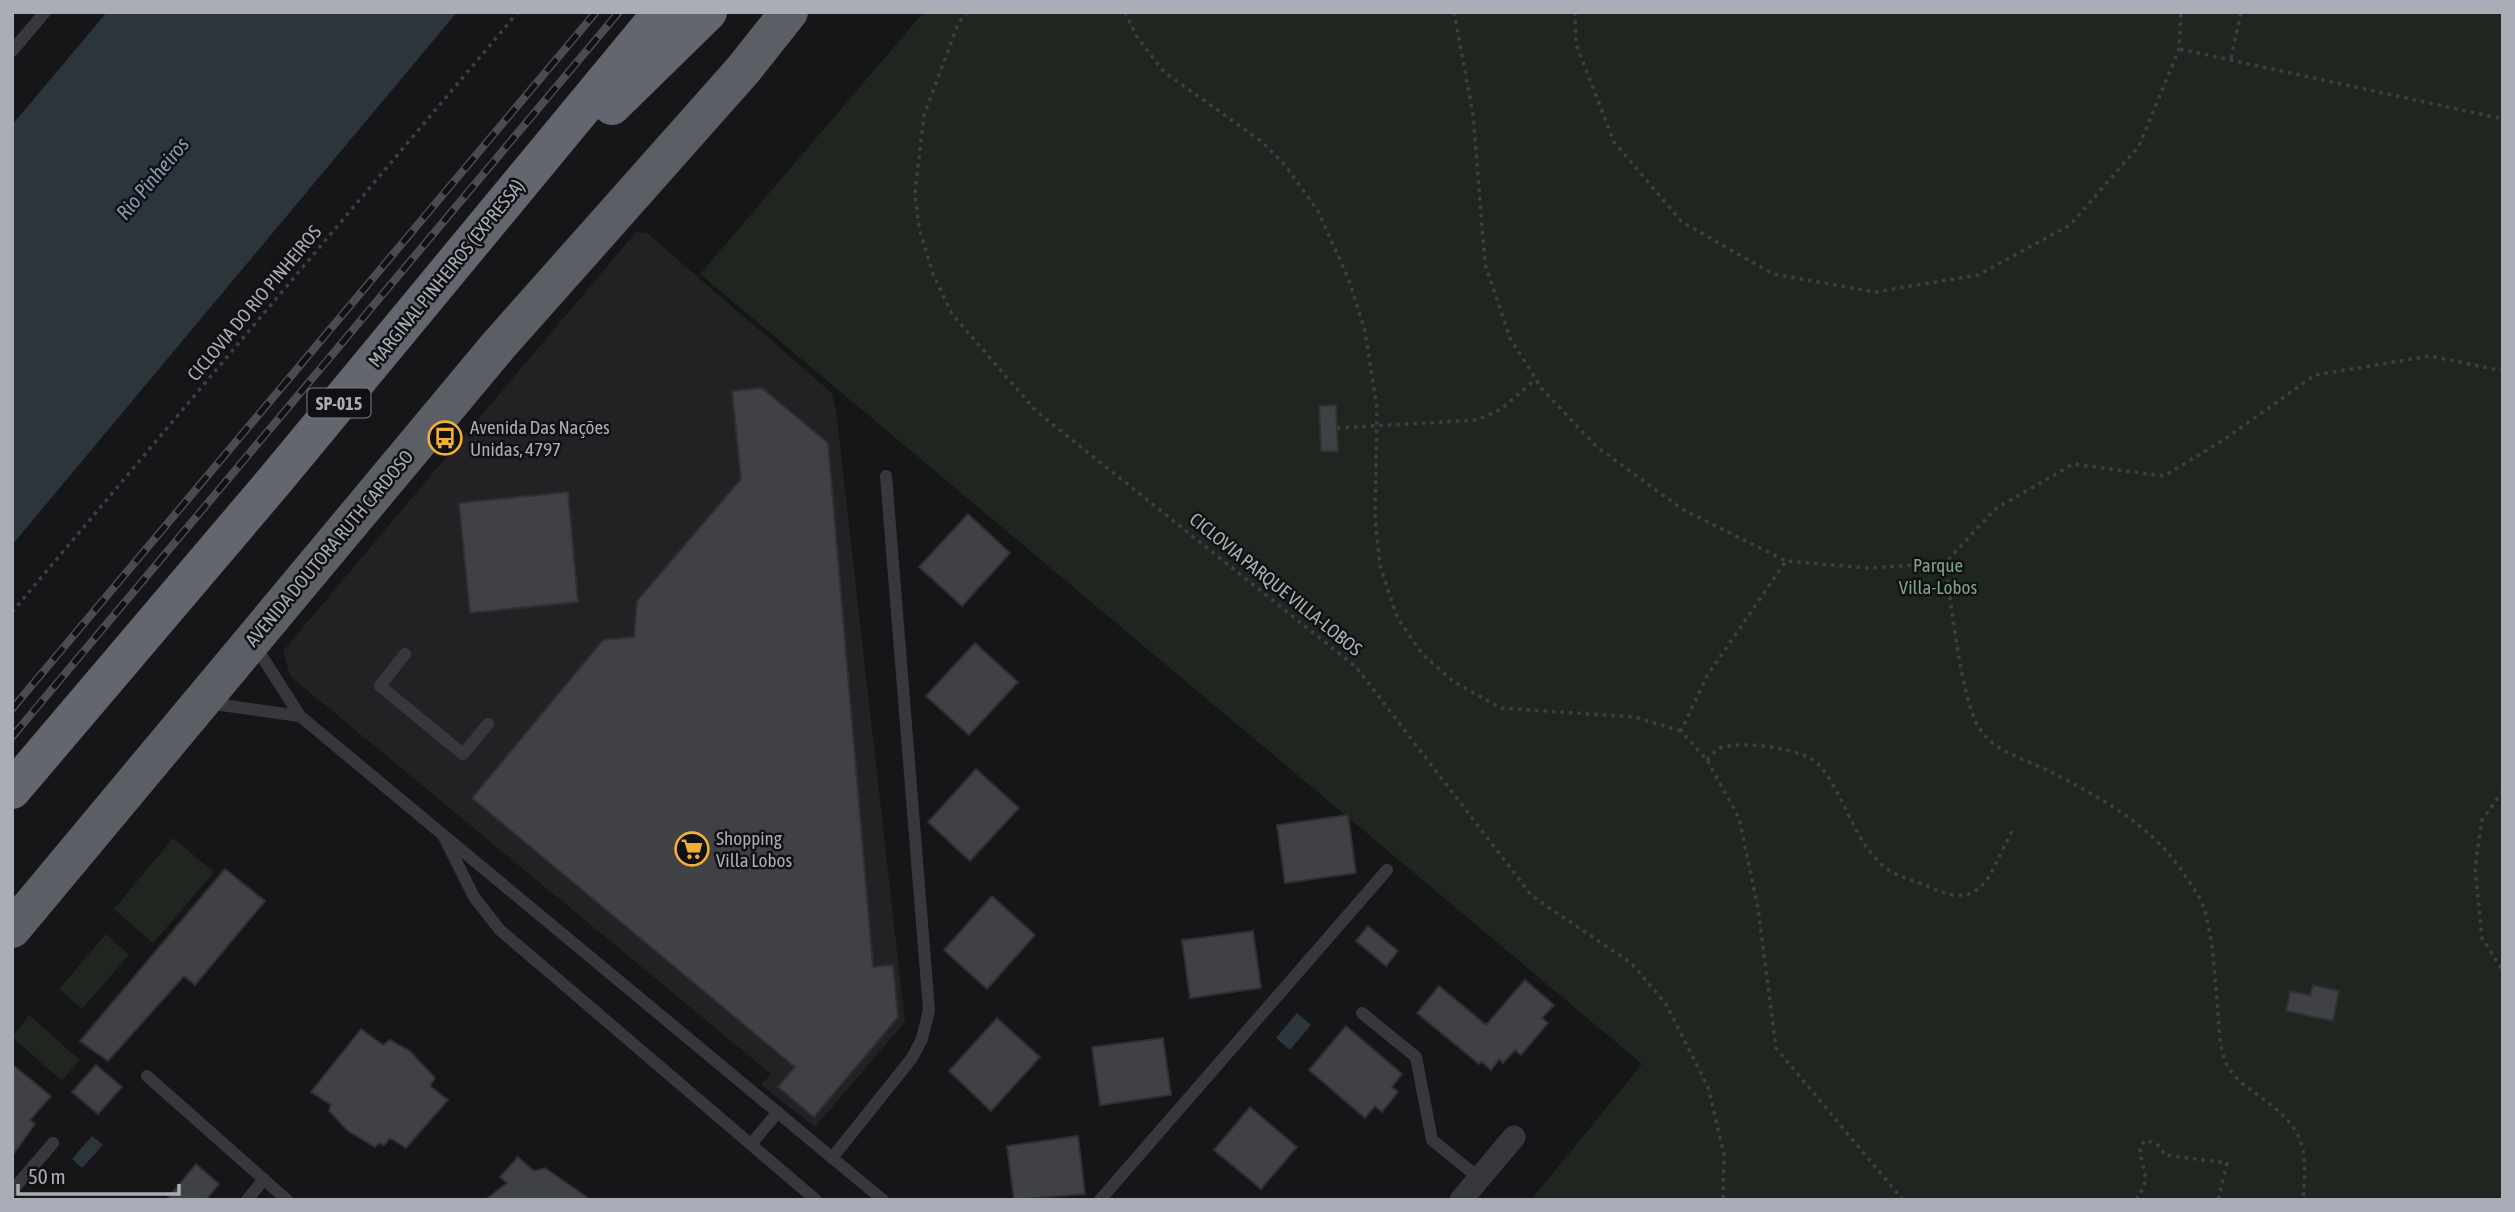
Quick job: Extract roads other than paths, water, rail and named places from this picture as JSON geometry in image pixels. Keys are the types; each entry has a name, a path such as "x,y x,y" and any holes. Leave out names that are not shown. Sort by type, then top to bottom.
{"highway":[{"name":"MARGINAL PINHEIROS (EXPRESSA)","path":"12,790 276,479 662,12"},
{"path":"499,209 616,102 708,12"},
{"name":"AVENIDA DOUTORA RUTH CARDOSO","path":"12,929 498,346 743,70 789,12"}],"street":[{"path":"1461,1200 1514,1138"}],"lane":[{"path":"12,51 45,12"},
{"path":"832,1158 912,1058 922,1039 929,1010 886,476"},
{"path":"252,640 300,716 883,1200"},
{"path":"405,654 380,686 463,754 488,724"},
{"path":"200,702 300,716"},
{"path":"440,831 474,897 500,930 816,1200"},
{"path":"1100,1200 1387,870"},
{"path":"1362,1013 1416,1057 1432,1140 1479,1178"},
{"path":"147,1076 287,1200"},
{"path":"751,1144 778,1112"},
{"path":"12,1191 53,1143"},
{"path":"247,1200 264,1179"}],"water":[{"name":"Rio Pinheiros","path":"107,12 457,12 12,545 12,125"},
{"path":"1297,1013 1311,1025 1290,1050 1276,1038"},
{"path":"92,1136 103,1145 82,1168 72,1159"}],"railway":[{"path":"12,709 596,12"},
{"path":"12,737 619,12"}],"place":[{"name":"Avenida Das Nações Unidas, 4797","path":"445,438"},
{"name":"Shopping Villa Lobos","path":"692,849"}],"park label":[{"name":"Parque Villa-Lobos","path":"1938,576"}]}
